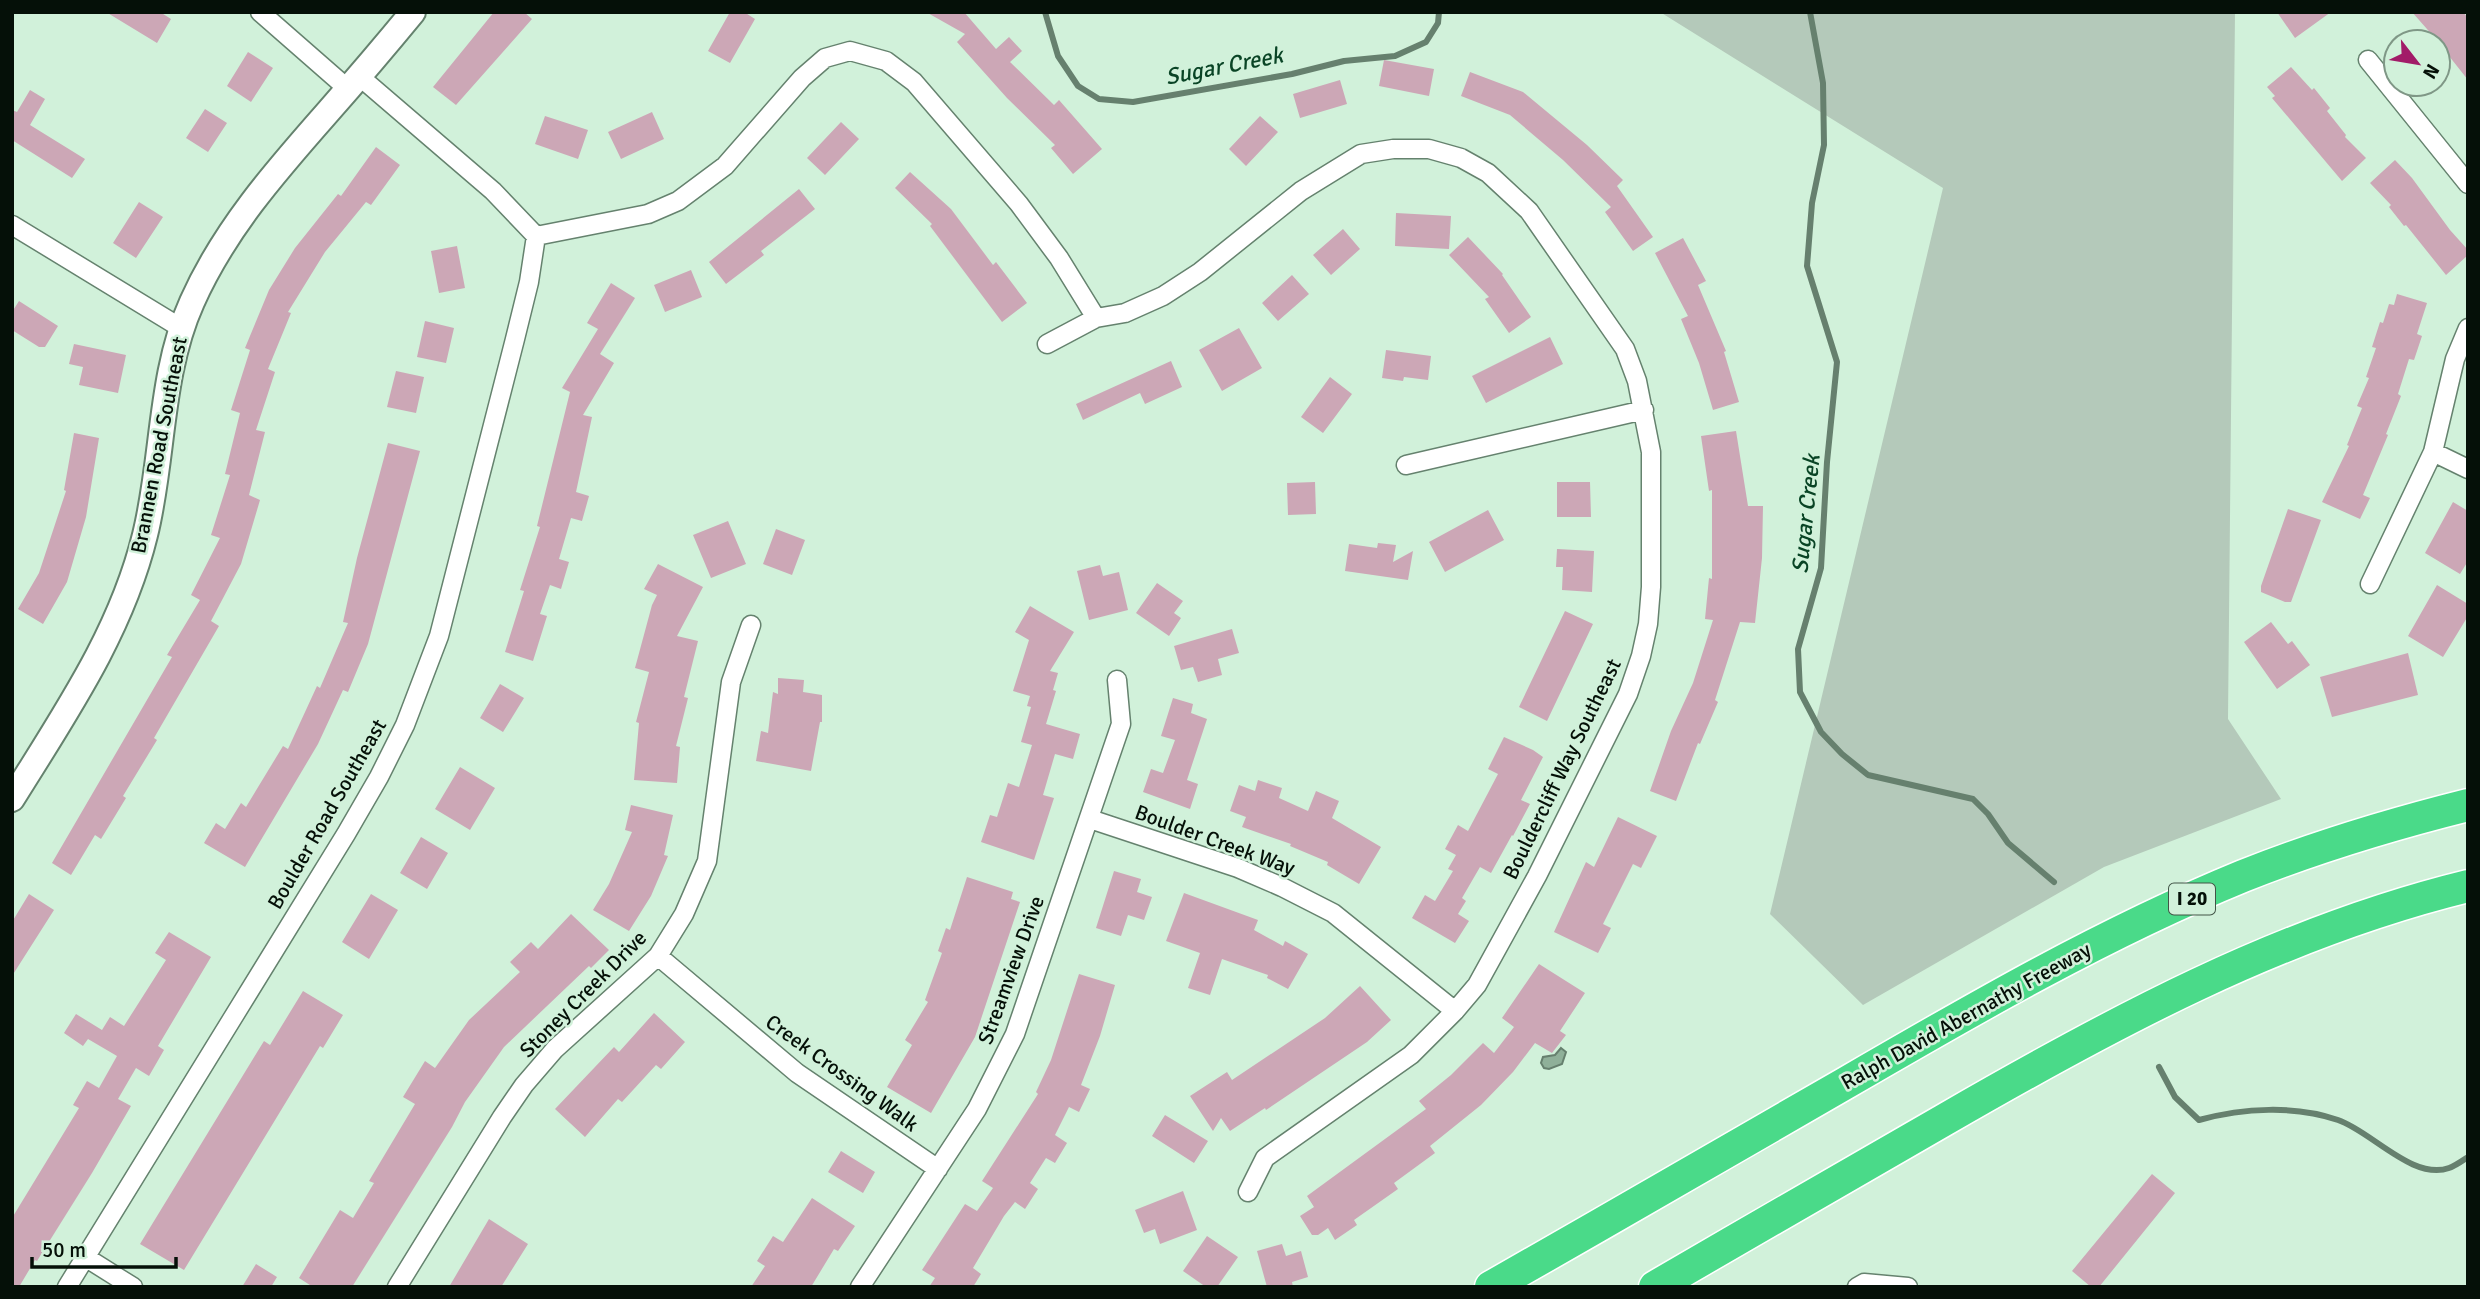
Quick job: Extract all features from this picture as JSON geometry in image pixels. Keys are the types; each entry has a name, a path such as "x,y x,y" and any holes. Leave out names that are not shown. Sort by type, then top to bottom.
{"highway":[{"name":"Ralph David Abernathy Freeway","path":"1491,1287 2050,967 2243,876 2312,851 2468,805"},
{"path":"1655,1287 2111,1026 2191,986 2265,953 2422,897 2468,886"}],"street":[{"path":"260,12 493,191 536,236 648,214 678,201 726,166 802,78 825,58 850,51 886,61 914,82 1019,204 1059,258 1096,318"},
{"name":"Brannen Road Southeast","path":"12,799 94,664 124,601 150,511 168,387 181,328 202,280 219,248 266,183 413,12"},
{"path":"2368,60 2468,184"},
{"name":"Bouldercliff Way Southeast","path":"1048,344 1096,318 1125,313 1163,296 1200,272 1301,191 1362,154 1394,149 1429,149 1461,158 1488,173 1529,211 1625,349 1644,410 1652,475 1651,575 1648,624 1641,656 1628,694 1506,935 1477,985 1411,1055 1265,1158 1248,1192"},
{"path":"12,225 181,328"},
{"name":"Boulder Road Southeast","path":"67,1287 346,834 405,725 439,636 529,282 536,236"},
{"path":"2370,584 2433,452 2455,359 2468,328"},
{"path":"1406,465 1644,410"},
{"path":"2433,452 2468,469"},
{"name":"Stoney Creek Drive","path":"397,1287 524,1084 555,1049 658,956 684,914 707,862 732,682 751,625"},
{"name":"Streamview Drive","path":"860,1287 977,1109 1015,1034 1121,724 1117,680"},
{"name":"Boulder Creek Way","path":"1090,819 1238,869 1282,887 1333,913 1455,1011"},
{"name":"Creek Crossing Walk","path":"658,956 797,1073 938,1169"},
{"path":"85,1257 133,1287"},
{"path":"1857,1287 1864,1283 1908,1287"}],"shaded area":[{"path":"1660,12 2235,12 2228,719 2281,799 2104,867 1863,1005 1770,914 1943,188"},
{"path":"1561,1048 1566,1052 1562,1064 1544,1068 1541,1063 1543,1057 1555,1055"}],"building":[{"path":"106,12 160,12 171,19 157,43"},
{"path":"494,12 524,12 532,19 456,105 433,87"},
{"path":"730,12 744,12 755,19 730,63 708,51"},
{"path":"926,12 964,12 996,49 1009,37 1022,51 1010,62 1054,105 1059,100 1102,149 1073,174 1051,148 1055,145 1007,98 957,42 965,34"},
{"path":"2277,12 2331,12 2295,38"},
{"path":"2412,12 2463,12 2468,18 2468,80 2452,60 2452,28 2426,28"},
{"path":"248,52 273,68 251,102 227,86"},
{"path":"1384,60 1434,69 1429,96 1379,86"},
{"path":"2291,67 2312,90 2314,88 2330,108 2327,111 2345,137 2366,158 2342,181 2272,98 2275,96 2267,87"},
{"path":"1470,72 1523,92 1587,145 1623,180 1617,186 1653,237 1633,251 1605,212 1611,207 1563,160 1510,115 1461,96"},
{"path":"1340,80 1347,104 1300,118 1293,94"},
{"path":"30,90 45,99 30,125 85,159 72,178 12,140 12,110 17,112"},
{"path":"205,109 227,123 208,152 186,138"},
{"path":"652,112 664,139 621,159 608,132"},
{"path":"545,116 588,130 578,159 535,144"},
{"path":"1260,116 1278,132 1246,166 1229,149"},
{"path":"841,122 859,139 825,175 807,158"},
{"path":"376,147 400,165 371,205 366,202 325,252 288,312 291,313 268,369 275,372 256,430 265,432 249,495 260,500 241,564 211,621 219,626 154,738 157,740 123,796 126,798 101,839 95,835 71,875 52,863 172,657 167,655 200,600 191,595 220,538 211,535 230,475 225,474 240,413 231,410 250,350 245,348 269,290 295,248 338,194 341,196"},
{"path":"2395,160 2468,250 2468,255 2446,275 2389,207 2391,205 2370,183"},
{"path":"910,172 951,209 993,265 996,262 1027,303 1002,322 930,226 932,224 895,188"},
{"path":"799,189 815,209 761,251 764,255 726,284 709,262"},
{"path":"139,202 163,217 136,258 113,243"},
{"path":"1396,213 1451,216 1449,249 1395,246"},
{"path":"1343,229 1360,249 1331,275 1313,255"},
{"path":"1468,237 1503,274 1531,317 1509,333 1485,299 1489,297 1449,255"},
{"path":"1683,238 1706,281 1698,285 1726,351 1724,352 1739,402 1713,410 1699,363 1681,319 1688,316 1655,253"},
{"path":"457,246 465,288 439,293 431,251"},
{"path":"691,270 702,297 665,312 654,285"},
{"path":"1292,275 1309,294 1278,321 1262,303"},
{"path":"611,283 635,298 600,354 614,363 583,415 592,417 576,492 589,496 582,521 571,518 559,559 569,562 561,589 550,585 540,614 547,616 533,661 505,652 524,591 520,590 540,527 537,526 570,392 562,388 598,329 587,323"},
{"path":"2397,294 2427,303 2417,334 2422,336 2414,360 2409,359 2398,394 2401,396 2386,434 2388,435 2363,495 2370,498 2360,519 2322,502 2349,446 2347,445 2362,408 2357,406 2369,378 2366,377 2376,348 2372,347 2380,322 2383,323 2389,304 2394,305"},
{"path":"19,301 58,326 45,347 39,347 12,330 12,312"},
{"path":"425,321 454,328 446,363 417,357"},
{"path":"1239,328 1262,368 1222,391 1199,350"},
{"path":"1550,337 1563,364 1486,403 1472,376"},
{"path":"74,344 126,355 118,393 79,385 83,367 69,364"},
{"path":"1386,350 1431,356 1428,380 1382,378"},
{"path":"1171,361 1182,387 1145,404 1140,393 1083,420 1076,404"},
{"path":"396,371 424,377 416,413 387,407"},
{"path":"1330,377 1352,394 1323,433 1301,417"},
{"path":"1736,431 1748,506 1763,506 1762,558 1755,623 1740,622 1715,700 1718,702 1700,744 1698,743 1676,801 1650,791 1671,731 1693,683 1713,620 1705,619 1709,578 1712,579 1712,490 1709,491 1701,436"},
{"path":"74,433 99,438 86,517 67,582 43,624 18,609 39,573 66,491 64,490"},
{"path":"388,443 420,451 368,644 348,692 343,690 318,744 245,867 204,843 216,823 225,829 241,803 246,807 283,746 288,749 317,686 320,688 348,623 343,622 357,558"},
{"path":"1315,482 1316,514 1288,515 1287,483"},
{"path":"1557,482 1590,482 1591,517 1557,517"},
{"path":"2453,502 2468,511 2468,561 2460,574 2425,553"},
{"path":"2288,509 2321,520 2291,602 2285,602 2261,592 2261,586"},
{"path":"1488,510 1504,540 1445,572 1429,542"},
{"path":"728,521 746,564 711,578 693,535"},
{"path":"776,529 805,540 792,575 763,564"},
{"path":"1378,543 1396,545 1393,562 1413,551 1408,580 1345,571 1349,544 1377,548"},
{"path":"1557,549 1594,551 1592,592 1562,590 1563,567 1556,567"},
{"path":"658,564 703,587 677,636 698,641 684,697 688,698 676,746 680,747 677,783 634,780 639,723 636,722 649,672 635,668 657,595 644,589"},
{"path":"1100,565 1103,576 1119,572 1128,610 1089,620 1077,571"},
{"path":"1157,583 1183,601 1174,613 1181,618 1169,636 1136,613"},
{"path":"2437,585 2468,604 2468,616 2443,657 2408,636"},
{"path":"1030,606 1074,632 1050,671 1058,673 1053,690 1056,691 1046,724 1080,734 1073,759 1055,754 1043,795 1054,798 1034,860 981,842 990,815 997,817 1008,783 1019,787 1032,745 1021,742 1031,707 1027,706 1030,696 1013,691 1029,640 1015,632"},
{"path":"1565,611 1593,624 1547,721 1519,707"},
{"path":"2271,622 2288,644 2292,641 2310,665 2277,689 2244,642"},
{"path":"1232,629 1239,653 1218,659 1222,675 1198,682 1193,667 1181,670 1174,646"},
{"path":"2408,653 2418,695 2332,717 2320,677"},
{"path":"778,678 804,680 803,692 822,695 822,722 811,771 756,761 761,731 768,733 773,692 778,694"},
{"path":"500,684 524,698 503,732 480,718"},
{"path":"1173,698 1193,704 1191,713 1207,719 1187,780 1198,784 1190,809 1143,792 1151,769 1163,773 1175,740 1161,736"},
{"path":"1504,737 1543,757 1521,800 1530,804 1513,836 1491,873 1480,867 1462,898 1466,901 1458,914 1469,921 1455,943 1412,918 1425,895 1435,901 1453,871 1448,869 1456,855 1445,849 1458,825 1468,831 1498,774 1488,769"},
{"path":"460,767 495,788 470,830 435,809"},
{"path":"1258,780 1282,788 1279,798 1308,811 1316,791 1339,801 1332,818 1381,847 1359,884 1327,865 1328,862 1290,846 1291,844 1242,827 1246,817 1230,811 1239,785 1255,791"},
{"path":"631,805 673,815 664,855 668,856 651,896 629,931 593,910 609,884 632,832 625,830"},
{"path":"1618,817 1657,836 1641,868 1633,864 1603,924 1611,928 1598,953 1554,932 1586,862 1594,867"},
{"path":"421,837 448,853 427,889 400,873"},
{"path":"1114,871 1141,879 1137,892 1152,897 1144,920 1128,915 1121,936 1096,928"},
{"path":"967,877 1013,892 1011,899 1020,902 975,1037 931,1113 887,1087 912,1045 905,1040 928,1002 925,1000 942,953 938,951 946,928 950,930"},
{"path":"1184,893 1258,920 1254,930 1283,946 1285,941 1308,954 1288,989 1267,978 1268,975 1222,959 1210,995 1188,988 1200,953 1166,941"},
{"path":"29,894 54,910 12,976 12,922"},
{"path":"371,894 398,910 369,959 342,942"},
{"path":"571,914 609,950 504,1047 465,1102 352,1287 313,1287 299,1278 340,1210 353,1218 374,1183 369,1181 415,1104 403,1097 425,1061 435,1068 469,1020 520,972 510,962 531,942 538,949"},
{"path":"169,932 211,957 158,1046 164,1050 149,1076 136,1068 118,1099 131,1106 92,1173 19,1287 12,1287 12,1218 79,1108 73,1105 87,1081 99,1088 117,1056 88,1039 83,1046 64,1033 76,1014 102,1030 110,1017 124,1026 166,960 155,953"},
{"path":"1539,964 1585,993 1560,1031 1566,1035 1552,1053 1535,1043 1513,1072 1481,1105 1430,1146 1435,1153 1394,1183 1398,1189 1354,1220 1357,1225 1335,1240 1328,1228 1318,1235 1312,1235 1300,1216 1314,1207 1307,1196 1426,1109 1419,1101 1451,1075 1483,1043 1494,1053 1514,1027 1502,1018"},
{"path":"1079,974 1115,985 1100,1036 1081,1085 1090,1089 1079,1112 1069,1107 1055,1135 1067,1143 1055,1163 1046,1158 1030,1183 1038,1189 1025,1209 1015,1202 1004,1216 973,1268 981,1274 973,1287 929,1287 935,1278 922,1270 965,1204 977,1211 993,1188 982,1181 1038,1094 1036,1092 1051,1060"},
{"path":"1360,986 1391,1020 1367,1042 1266,1110 1265,1108 1230,1131 1221,1118 1213,1131 1190,1096 1227,1072 1232,1080 1325,1018"},
{"path":"303,991 343,1015 323,1048 320,1046 184,1270 140,1244 264,1041 270,1045"},
{"path":"654,1013 685,1042 661,1069 656,1065 622,1102 618,1099 585,1137 555,1109 614,1047 619,1052"},
{"path":"1165,1115 1208,1141 1194,1163 1152,1136"},
{"path":"841,1151 875,1172 863,1193 828,1172"},
{"path":"2152,1174 2175,1193 2099,1287 2091,1287 2072,1271"},
{"path":"1183,1191 1197,1230 1160,1244 1155,1229 1144,1233 1135,1210"},
{"path":"812,1198 855,1226 838,1251 834,1249 811,1287 751,1287 765,1266 757,1261 773,1236 783,1242"},
{"path":"489,1219 528,1244 501,1287 449,1287"},
{"path":"1207,1236 1238,1257 1217,1287 1206,1287 1183,1271"},
{"path":"1282,1244 1286,1256 1301,1251 1308,1277 1292,1282 1293,1287 1267,1287 1257,1251"},
{"path":"256,1264 277,1277 271,1287 242,1287"}],"waterway":[{"name":"Sugar Creek","path":"1045,12 1058,56 1078,86 1099,99 1133,102 1292,74 1344,61 1395,56 1426,42 1438,23 1439,12"},
{"name":"Sugar Creek","path":"1810,12 1823,83 1824,145 1812,203 1807,266 1837,362 1827,462 1821,568 1798,649 1800,692 1821,732 1868,775 1973,799 1988,814 2008,843 2054,882"},
{"name":"Sugar Creek","path":"2159,1067 2175,1097 2199,1120 2251,1111 2304,1112 2351,1126 2421,1168 2449,1168 2468,1157"}]}
